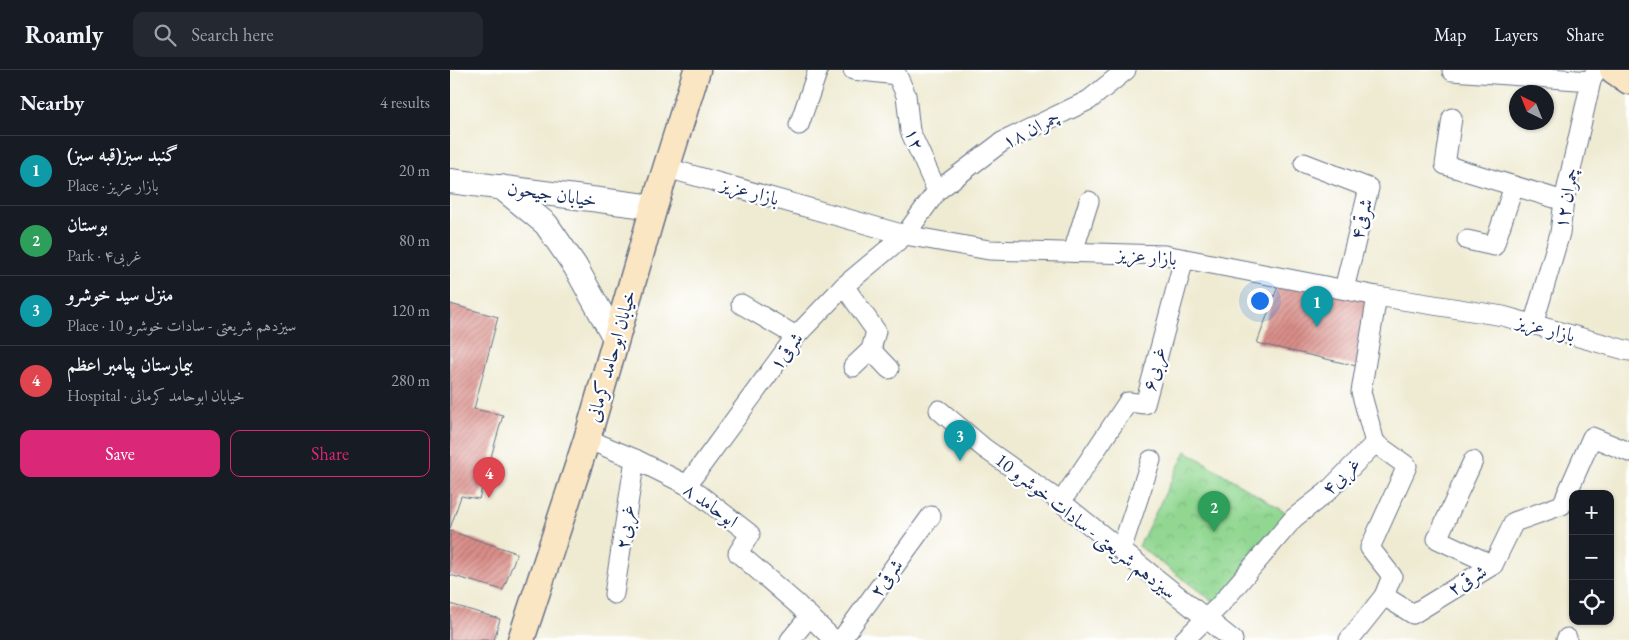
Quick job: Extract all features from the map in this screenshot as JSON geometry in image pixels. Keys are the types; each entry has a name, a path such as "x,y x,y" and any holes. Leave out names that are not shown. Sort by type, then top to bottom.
{"main road":[{"name":"خیابان ابوحامد کرمانی","path":"521,640 587,438 654,207 697,70"},
{"path":"1600,74 1629,81"}],"street":[{"path":"799,125 818,70"},
{"name":"۱۲","path":"852,70 898,73 906,95 910,131 937,191"},
{"name":"چمران ۱۸","path":"937,191 1002,142 1089,100 1126,70"},
{"path":"1452,71 1600,74"},
{"name":"چمران ۱۲","path":"1533,325 1560,233 1564,201 1600,74"},
{"path":"1452,118 1445,165 1564,201"},
{"name":"شرقی۴","path":"1304,163 1369,188 1344,289"},
{"name":"بازار عزیز","path":"667,168 905,235 989,250 1165,255 1377,296 1503,316 1629,351"},
{"name":"خیابان جیحون","path":"450,181 654,207"},
{"path":"1466,240 1494,246 1514,186"},
{"path":"501,187 546,224 575,266 616,340"},
{"path":"905,235 937,191"},
{"path":"1073,252 1088,201"},
{"name":"شرقی۱","path":"687,485 796,336 844,286 905,235"},
{"name":"غربی۶","path":"1061,502 1128,402 1145,404 1184,259"},
{"path":"844,286 876,331 871,350 853,367"},
{"name":"غربی۴","path":"1184,640 1220,606 1294,518 1327,492 1375,442 1361,392 1377,296"},
{"path":"741,304 796,336"},
{"path":"871,350 889,369"},
{"name":"سیزدهم شریعتی - سادات خوشرو 10","path":"939,410 984,448 1061,502 1233,640"},
{"name":"شرقی۲","path":"1384,596 1413,614 1493,564 1514,522 1562,505 1592,437 1629,452"},
{"name":"ابوحامد ۸","path":"587,438 687,485 750,534 738,553 810,616 834,640"},
{"path":"1350,640 1384,596 1392,576 1370,548 1407,466 1375,442"},
{"name":"غربی۲","path":"614,594 634,459"},
{"path":"1121,550 1151,460"},
{"path":"1473,461 1437,539 1493,564"},
{"name":"شرقی۲","path":"841,640 931,516"},
{"path":"790,640 810,616"}],"green space":[{"path":"1186,451 1294,518 1219,606 1139,546"}],"building":[{"path":"1281,278 1377,296 1365,368 1257,343"},
{"path":"450,304 498,317 474,409 503,415 479,499 461,496 450,529"},
{"path":"450,531 517,553 503,590 450,575"},
{"path":"450,604 500,619 494,640 450,640"}],"place":[{"name":"گنبد سبز(قبه سبز)","path":"1317,327"},
{"name":"منزل سید خوشرو","path":"960,461"},
{"name":"بیمارستان پیامبر اعظم","path":"489,498"},
{"name":"بوستان","path":"1214,532"}]}
